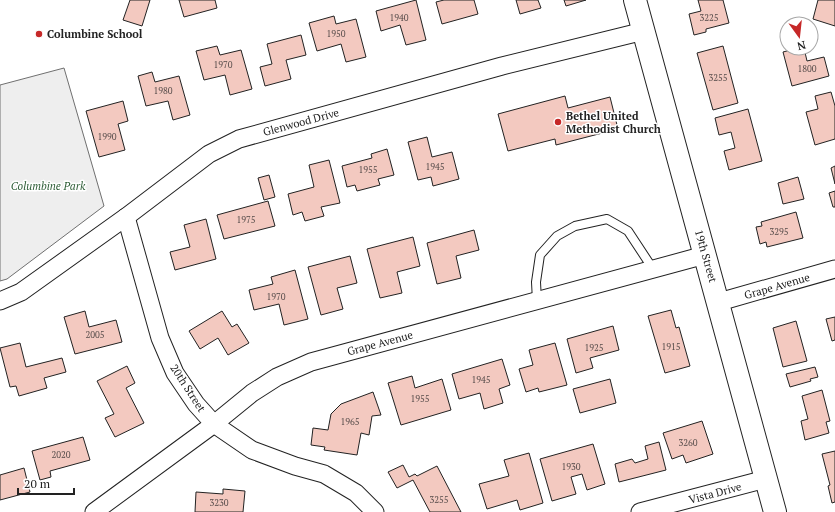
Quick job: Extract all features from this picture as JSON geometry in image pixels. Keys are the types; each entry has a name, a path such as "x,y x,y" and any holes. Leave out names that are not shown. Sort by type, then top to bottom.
{"street":[{"name":"19th Street","path":"635,0 719,302 775,512"},
{"name":"Glenwood Drive","path":"0,301 21,292 126,217 209,154 238,139 502,66 644,31"},
{"name":"20th Street","path":"126,217 160,338 175,373 196,404 214,424 252,450 295,466 324,474 356,493 375,512"},
{"name":"Grape Avenue","path":"94,512 214,424 252,393 277,377 311,362 705,254"},
{"name":"Grape Avenue","path":"719,302 835,269"},
{"name":"Vista Drive","path":"640,512 766,479"}],"lane":[{"path":"537,301 536,282 540,255 557,236 575,226 607,219 628,231 652,269"}],"green space":[{"name":"Columbine Park","path":"64,68 104,206 7,279 0,281 0,85"}],"building":[{"path":"130,0 150,0 142,26 123,20"},
{"path":"179,0 215,0 217,8 184,17"},
{"path":"416,0 426,40 406,45 400,25 381,31 376,11"},
{"path":"444,0 474,0 478,14 442,24 436,2"},
{"path":"516,0 538,0 541,8 520,14"},
{"path":"564,0 586,0 566,6"},
{"path":"698,0 723,0 729,23 706,29 706,32 694,35 689,14 701,11"},
{"path":"818,0 835,0 835,26 819,21 819,16 814,16"},
{"path":"334,16 336,24 356,19 366,57 346,62 341,44 317,51 309,23"},
{"path":"301,35 306,55 286,60 291,79 265,86 260,67 272,64 267,44"},
{"path":"217,46 220,55 241,50 252,89 230,95 225,75 204,80 196,51"},
{"path":"723,46 738,103 713,110 697,53"},
{"path":"784,56 806,56 807,61 824,57 829,76 792,86"},
{"path":"152,72 155,82 179,76 190,115 173,120 168,101 146,106 138,76"},
{"path":"831,92 835,106 835,139 815,145 806,112 818,109 815,96"},
{"name":"Bethel United Methodist Church","path":"565,96 568,108 610,97 618,129 556,145 555,139 508,151 498,114"},
{"path":"123,101 128,121 118,124 125,150 99,157 86,111"},
{"path":"748,109 762,161 729,170 724,151 735,148 731,132 719,135 715,118"},
{"path":"427,137 432,157 452,152 459,179 433,186 431,177 418,180 408,142"},
{"path":"387,149 394,175 378,179 380,185 357,191 355,185 347,187 342,166 372,158 371,154"},
{"path":"329,160 340,203 321,207 324,216 305,221 302,212 293,215 288,194 314,187 309,165"},
{"path":"835,166 835,184 831,168"},
{"path":"269,175 275,197 264,200 258,178"},
{"path":"798,177 804,199 783,204 778,183"},
{"path":"835,191 835,207 833,207 829,193"},
{"path":"268,201 275,226 224,239 217,215"},
{"path":"796,212 803,238 767,247 766,242 760,244 756,227 762,226 761,222"},
{"path":"206,219 216,259 175,270 170,252 190,247 184,225"},
{"path":"474,230 479,250 456,256 461,278 437,284 427,243"},
{"path":"413,237 420,266 397,272 402,293 380,298 367,249"},
{"path":"350,256 357,283 337,288 343,309 321,315 308,267"},
{"path":"295,270 308,319 284,325 279,304 254,310 249,290 273,284 271,277"},
{"path":"671,310 676,328 679,327 690,366 665,373 648,316"},
{"path":"85,311 89,327 116,320 122,342 75,354 64,317"},
{"path":"222,311 232,327 237,324 249,343 228,355 218,338 200,349 189,331"},
{"path":"835,317 835,340 832,341 826,319"},
{"path":"796,321 807,361 783,367 773,328"},
{"path":"613,326 619,350 590,358 593,368 576,373 567,339"},
{"path":"20,343 26,367 62,358 66,372 44,378 47,388 19,396 16,386 10,387 0,348"},
{"path":"555,343 567,385 539,392 538,388 526,392 519,369 533,365 529,350"},
{"path":"502,359 510,385 499,389 503,403 484,409 480,393 459,399 452,374"},
{"path":"127,366 135,383 126,388 144,423 115,437 105,418 114,414 97,381"},
{"path":"815,367 818,377 810,379 811,381 790,387 786,374"},
{"path":"412,376 415,388 442,379 451,410 401,425 388,383"},
{"path":"610,379 616,403 580,413 573,389"},
{"path":"822,390 830,421 826,422 829,433 805,440 801,421 808,419 802,396"},
{"path":"373,392 381,415 372,416 369,435 361,433 357,455 324,450 325,447 311,445 313,428 328,430 331,414 341,404"},
{"path":"702,421 713,454 686,463 683,455 672,459 663,433"},
{"path":"83,437 90,460 50,471 51,477 40,480 32,451"},
{"path":"659,442 666,470 619,482 615,464 632,459 635,463 648,459 645,446"},
{"path":"593,444 605,484 587,490 582,474 571,477 576,494 552,501 540,459"},
{"path":"835,451 835,502 832,503 828,486 830,485 822,454"},
{"path":"529,453 543,503 520,510 517,500 487,509 479,484 509,476 504,460"},
{"path":"403,465 409,477 415,474 417,476 437,466 461,512 430,512 413,480 397,488 388,472"},
{"path":"24,468 30,492 0,500 0,475"},
{"path":"223,489 245,491 243,512 195,512 196,492 223,494"}],"place":[{"name":"Columbine School","path":"39,34"},
{"name":"Bethel United Methodist Church","path":"558,122"}]}
